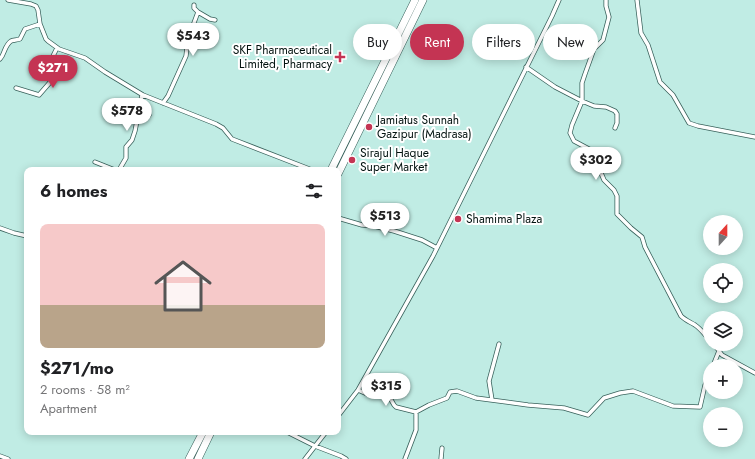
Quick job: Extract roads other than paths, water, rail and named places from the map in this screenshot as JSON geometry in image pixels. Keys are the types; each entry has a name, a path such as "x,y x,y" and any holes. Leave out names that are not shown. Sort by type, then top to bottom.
{"highway":[{"path":"333,167 415,0"},
{"path":"341,168 423,0"},
{"path":"189,459 201,435"},
{"path":"198,459 210,435"}],"street":[{"path":"8,0 32,2 38,10 40,24 48,41 58,48 85,58 142,95 216,124 223,128 232,139 242,144 304,167"},
{"path":"341,412 358,390 437,248 559,0"},
{"path":"606,0 609,17 603,40 594,49 582,83 582,101 572,125 570,133 571,137 574,141 589,149 604,180 614,190 617,196 617,214 642,237 645,247 681,316 687,322 694,324 703,332"},
{"path":"637,0 641,33 648,45 660,82 673,95 689,123 698,126 755,136"},
{"path":"194,5 194,8 198,12 210,19 216,20"},
{"path":"163,103 168,96 186,56 188,39 198,12"},
{"path":"0,59 2,58 6,46 11,41 20,40 25,29 40,24"},
{"path":"16,88 39,95 59,72 58,67 51,60 58,48"},
{"path":"526,67 555,87 582,101 594,106 606,107 615,111 618,114 615,128"},
{"path":"120,167 126,158 126,147 134,136 142,95"},
{"path":"139,111 149,115"},
{"path":"95,162 108,167"},
{"path":"341,219 356,224 374,226 394,231 422,240 437,248"},
{"path":"0,228 24,235"},
{"path":"492,400 489,381 499,344"},
{"path":"716,359 719,351 755,373"},
{"path":"358,390 367,394 390,398 396,407 416,412 447,398 450,392 457,391 476,398 564,408 588,415 604,398 620,393 633,391 673,406 700,408 703,394"},
{"path":"406,459 416,430 416,412"},
{"path":"293,435 346,459"},
{"path":"305,459 324,435"},
{"path":"440,459 442,448"},
{"path":"0,456 8,459"}],"place":[{"name":"SKF Pharmaceutical Limited, Pharmacy","path":"340,57"},
{"name":"Jamiatus Sunnah Gazipur (Madrasa)","path":"369,127"},
{"name":"Sirajul Haque Super Market","path":"352,160"},
{"name":"Shamima Plaza","path":"458,219"}]}
